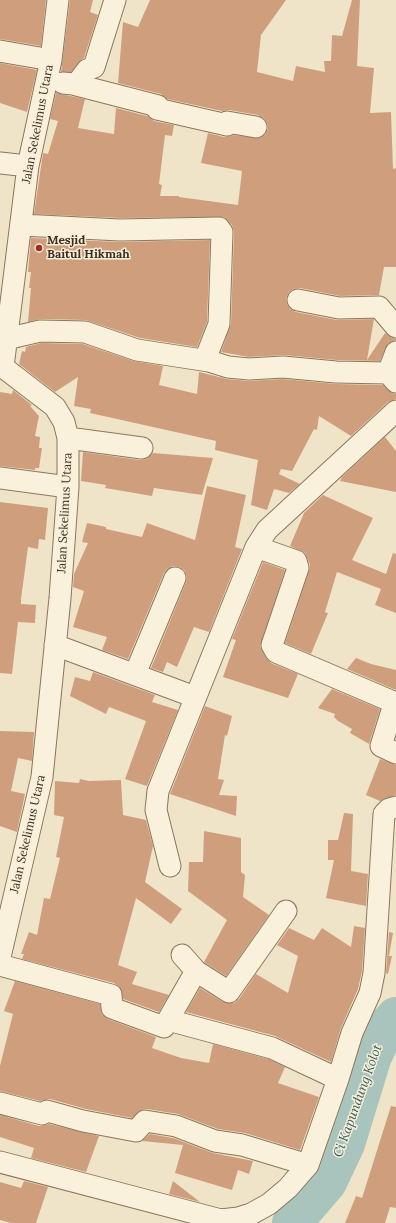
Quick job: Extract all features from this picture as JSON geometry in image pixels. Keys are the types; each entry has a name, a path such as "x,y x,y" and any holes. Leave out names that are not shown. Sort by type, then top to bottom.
{"street":[{"name":"Jalan Sekelimus Utara","path":"0,954 42,777 68,487 68,438 64,422 55,407 1,367 6,339 8,262 21,225 28,166 51,60 58,0"},
{"path":"73,84 78,82 83,73 94,67 96,64 115,0"},
{"path":"0,51 51,60"},
{"path":"47,80 73,84 158,106 158,109 227,125 227,122 256,126"},
{"path":"0,163 28,166"},
{"path":"21,225 120,230 219,228 222,232 219,324 208,352 209,361"},
{"path":"298,300 339,308 379,307 396,327"},
{"path":"6,339 40,331 85,332 137,350 209,361 228,367 283,367 392,378 396,352"},
{"path":"170,866 156,810 158,791 256,547 267,530 396,411"},
{"path":"68,438 142,448"},
{"path":"0,478 68,487"},
{"path":"256,547 296,561 298,568 272,645 276,652 394,704 381,746 396,753"},
{"path":"135,674 175,578"},
{"path":"55,645 195,697"},
{"path":"0,1162 221,1220 238,1218 251,1214 269,1204 288,1188 308,1165 338,1079 352,1033 370,993 388,867 384,814 389,809 396,807"},
{"path":"182,955 196,971 229,992 286,911"},
{"path":"0,954 111,995 112,1008 164,1029 272,1048 338,1079"},
{"path":"164,1029 196,971"},
{"path":"0,1103 42,1114 47,1111 82,1121 136,1132 145,1121 176,1126 215,1141 242,1145 308,1165"}],"building":[{"path":"0,0 46,0 41,46 0,39"},
{"path":"70,0 93,0 90,12 98,15 84,58 71,72 61,72"},
{"path":"150,0 286,0 261,35 257,72 293,81 296,66 325,72 324,61 331,61 332,35 342,36 352,0 360,0 357,66 374,68 370,113 391,112 393,169 396,168 396,267 384,267 379,295 340,296 300,288 289,292 286,298 290,309 296,312 337,320 374,319 367,360 385,333 396,339 388,343 380,361 337,360 284,355 249,357 221,352 231,324 234,232 232,225 224,217 120,218 34,214 43,153 48,154 58,121 50,119 56,93 85,99 78,128 114,134 116,108 147,116 154,121 174,125 172,136 165,135 159,184 162,185 160,196 179,196 238,205 242,171 201,163 208,133 224,137 233,135 260,138 265,135 268,129 264,118 258,115 229,110 222,111 167,99 161,94 118,83 123,22 138,27"},
{"path":"0,63 37,70 27,112 0,103"},
{"path":"31,238 119,242 210,240 207,322 197,347 140,338 86,320 40,319 28,322 31,272 28,272"},
{"path":"41,343 83,344 133,361 163,366 159,385 197,394 199,372 227,379 248,381 283,379 336,384 383,385 392,393 396,394 396,399 388,402 351,436 319,416 317,430 314,429 292,471 281,469 279,474 300,484 289,493 274,489 267,510 251,505 258,460 215,450 216,441 90,413 91,409 74,406 78,377 55,392 19,364 22,351 25,352 26,347"},
{"path":"13,390 32,405 30,406 39,416 35,436 40,437 39,448 42,448 39,468 35,468 35,470 0,466 0,392 12,394"},
{"path":"385,437 396,451 396,492 340,481 342,477"},
{"path":"83,452 140,460 147,459 153,453 213,458 202,495 154,488 152,496 105,488 106,485 81,481"},
{"path":"207,486 246,495 235,547 242,549 209,632 194,627 177,667 167,662 163,672 151,668 186,582 187,576 184,570 173,566 167,569 164,573 128,659 102,650 107,637 73,627 84,591 73,587 74,574 88,543 82,542 87,523 142,537 147,523 195,540"},
{"path":"323,495 373,518 352,560 386,574 393,553 396,554 396,613 375,605 381,589 337,572 325,612 328,613 311,654 285,643 310,565 305,553 290,546 304,513"},
{"path":"0,502 48,508 45,540 39,539 38,549 28,547 21,599 21,604 36,605 35,623 18,622 12,674 0,673"},
{"path":"263,562 285,570 260,646 266,658 271,663 298,674 288,698 223,677 236,640 232,639"},
{"path":"356,658 371,664 396,670 396,690 347,669"},
{"path":"93,672 155,695 152,702 178,710 147,786 125,779 146,721 109,707 106,714 70,696 75,677 90,681"},
{"path":"332,689 380,709 369,744 350,733 352,729 338,721 334,717 335,714 318,708"},
{"path":"205,706 232,716 227,736 225,735 218,779 224,780 219,795 237,796 236,816 170,794"},
{"path":"0,731 34,732 32,761 18,758 11,791 25,794 17,832 0,826"},
{"path":"380,759 396,765 396,795 380,801 366,795"},
{"path":"80,779 89,781 121,780 123,815 146,820 153,846 145,882 182,909 171,924 136,898 118,965 137,972 132,984 169,995 159,1012 123,999 120,988 114,983 22,959 24,954 21,954 29,932 37,935 44,898 50,899 60,858 56,857 64,817 54,815 55,781 79,783"},
{"path":"344,813 353,814 351,871 368,874 366,906 326,898 334,860 328,860 328,840 338,840"},
{"path":"204,831 241,838 241,872 245,875 243,897 269,915 226,976 204,962 227,920 188,891 189,862 203,862"},
{"path":"354,926 365,928 362,971 358,989 341,1028 331,1062 275,1036 186,1012 200,988 223,1002 234,1003 239,999 256,974 288,993 298,956 277,945 289,928 314,940 322,928 351,947"},
{"path":"389,932 393,933 389,956 392,956 388,974 386,973"},
{"path":"15,981 100,1004 102,1015 108,1019 156,1037 152,1048 181,1058 209,1063 213,1044 268,1059 285,1067 278,1083 319,1097 300,1150 245,1133 218,1129 178,1114 147,1109 141,1110 132,1118 86,1109 50,1099 40,1101 0,1091 0,1066 13,1014 4,1011"},
{"path":"391,1106 396,1107 396,1208 390,1207 385,1223 345,1223 356,1196 362,1198"},
{"path":"0,1115 39,1126 49,1124 99,1136 86,1172 31,1158 34,1148 0,1137"},
{"path":"150,1134 173,1138 213,1153 253,1161 249,1174 238,1170 232,1190 175,1173 183,1145 142,1141"},
{"path":"24,1181 48,1187 36,1223 11,1223 0,1220 0,1182 21,1188"},
{"path":"173,1181 200,1202 169,1194"}],"waterway":[{"name":"Ci Kapundung Kolot","path":"292,1223 327,1182 345,1144 372,1056 385,1029 396,1017"}],"place":[{"name":"Mesjid Baitul Hikmah","path":"39,248"}]}
